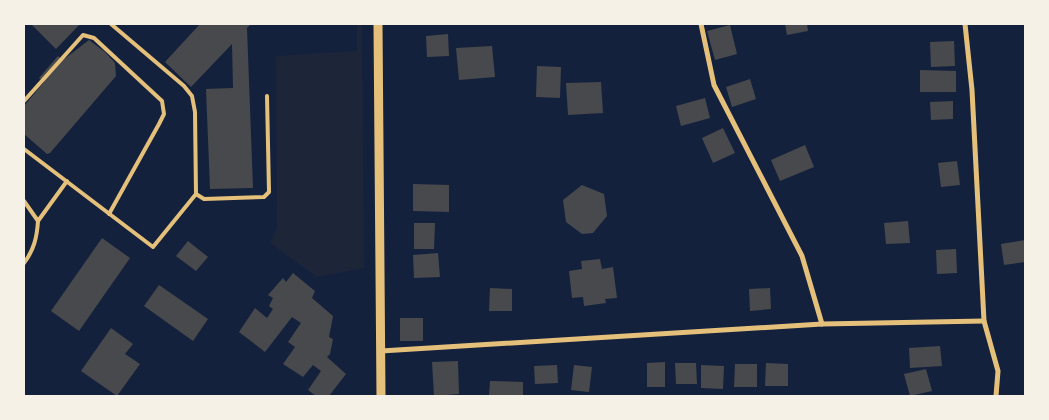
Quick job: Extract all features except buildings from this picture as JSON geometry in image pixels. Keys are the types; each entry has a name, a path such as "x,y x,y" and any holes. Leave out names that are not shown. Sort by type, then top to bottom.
{"street":[{"path":"378,24 381,396"},
{"path":"701,24 714,85 802,256 822,324"},
{"path":"965,24 972,90 984,320 998,371 996,396"},
{"path":"381,351 822,324 984,320"}],"lane":[{"path":"24,149 153,247 196,194 195,112 192,96 184,86 111,24"},
{"path":"24,102 83,35 94,38 162,101 164,114 109,214"},
{"path":"196,194 204,199 264,197 269,192 267,96"},
{"path":"24,263 31,255 37,236 38,221 67,181"},
{"path":"24,201 38,221"}],"shaded area":[{"path":"357,24 362,24 364,268 317,277 270,243 277,228 276,56 357,51"}]}
